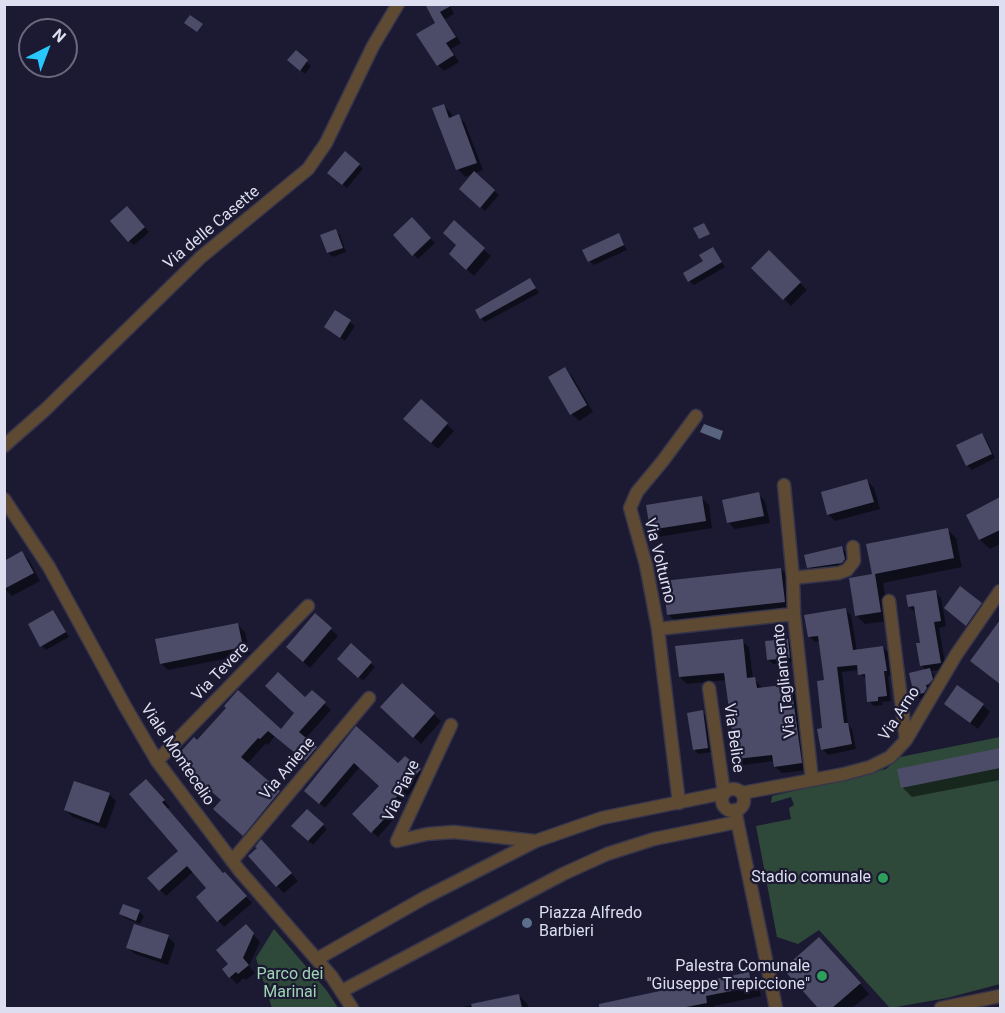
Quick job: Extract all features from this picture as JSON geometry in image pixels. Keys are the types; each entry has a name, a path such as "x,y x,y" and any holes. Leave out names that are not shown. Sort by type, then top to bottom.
{"street":[{"name":"Via delle Casette","path":"4,446 46,409 201,256 308,169 326,143 370,52 398,4"},
{"name":"Via Volturno","path":"679,803 658,628 646,565 630,513 631,503 637,492 696,416"},
{"name":"Via Tagliamento","path":"784,485 794,614 812,780"},
{"name":"Viale Montecelio","path":"4,500 49,567 157,761 232,861 317,959 352,1008"},
{"path":"793,578 847,570 854,561 853,547"},
{"name":"Via Arno","path":"742,793 844,774 876,765 891,757 906,740 956,655 1000,591"},
{"path":"889,601 906,740"},
{"name":"Via Tevere","path":"157,761 308,606"},
{"name":"Via Volturno","path":"658,628 794,614"},
{"name":"Via Belice","path":"709,688 724,794"},
{"name":"Via Aniene","path":"232,861 369,698"},
{"name":"Via Piave","path":"451,725 397,841 454,831 536,841"},
{"path":"317,959 424,898 536,841 602,818 724,794 731,789 742,793 743,804 736,816 607,854 563,874 342,992"},
{"path":"724,794 722,800 724,806 736,816 776,1008"},
{"path":"941,1008 1000,996"}],"green space":[{"name":"Stadio comunale","path":"1000,737 1000,984 947,998 890,1008 819,930 798,944 777,937 756,826 791,819 789,808 794,805 791,797 771,803 772,796 886,769 900,757"},
{"name":"Parco dei Marinai","path":"274,929 327,991 338,1008 272,1008 256,958"}],"water":[{"path":"704,424 723,431 720,440 700,432"}],"building":[{"path":"425,4 454,4 440,12 456,37 446,43 454,55 437,66 416,34 435,23"},
{"path":"190,15 203,24 197,32 184,23"},
{"path":"296,50 308,60 300,71 287,60"},
{"path":"444,104 449,118 459,114 477,163 456,170 432,108"},
{"path":"345,151 360,164 342,185 327,173"},
{"path":"474,171 495,190 480,208 459,189"},
{"path":"127,206 145,227 128,242 110,221"},
{"path":"412,217 431,238 412,256 393,235"},
{"path":"454,220 485,248 466,270 449,254 456,245 443,233"},
{"path":"704,223 710,234 699,239 693,228"},
{"path":"336,229 343,248 327,253 320,235"},
{"path":"619,233 624,245 588,262 582,250"},
{"path":"713,247 722,262 688,282 683,273 703,261 699,255"},
{"path":"769,250 801,282 783,300 751,268"},
{"path":"530,278 536,288 480,319 475,310"},
{"path":"335,310 351,320 340,338 324,327"},
{"path":"565,367 587,405 570,415 548,377"},
{"path":"421,399 448,423 431,443 403,419"},
{"path":"982,433 992,454 966,466 956,445"},
{"path":"867,479 874,502 827,515 821,492"},
{"path":"759,492 764,516 727,523 722,500"},
{"path":"702,496 706,521 650,530 646,505"},
{"path":"1000,497 1000,530 979,540 966,515"},
{"path":"948,528 954,558 875,574 881,612 855,616 849,578 872,574 866,544"},
{"path":"842,546 845,559 842,563 807,568 804,555"},
{"path":"22,551 34,573 4,589 4,561"},
{"path":"781,568 785,602 667,615 663,581"},
{"path":"960,586 982,603 966,626 944,608"},
{"path":"936,590 941,621 934,622 941,663 920,666 916,643 920,643 914,606 908,607 906,595"},
{"path":"846,608 853,650 883,646 887,671 884,671 887,696 878,697 878,701 867,702 865,674 858,675 857,665 837,667 844,723 848,723 852,744 821,750 817,729 822,728 817,681 824,680 818,636 808,637 804,615"},
{"path":"53,610 66,632 40,647 28,624"},
{"path":"315,613 332,628 303,662 286,647"},
{"path":"1000,620 1000,684 970,661"},
{"path":"238,623 243,647 160,664 155,639"},
{"path":"743,639 747,678 755,677 757,688 791,684 802,763 774,767 772,755 736,759 724,673 679,677 675,646"},
{"path":"788,639 790,658 767,660 765,641"},
{"path":"351,643 372,662 358,678 337,659"},
{"path":"930,668 933,679 926,685 924,693 914,695 909,673"},
{"path":"278,672 305,697 312,690 326,702 299,732 317,747 305,761 268,731 260,739 258,738 241,757 280,791 243,836 213,809 221,800 174,759 194,737 197,740 226,708 224,706 238,690 281,729 294,713 265,686"},
{"path":"402,683 435,713 413,738 380,707"},
{"path":"957,685 984,704 970,723 944,704"},
{"path":"703,710 708,748 693,750 687,713"},
{"path":"356,726 398,763 405,756 421,769 385,810 389,814 371,833 352,814 379,786 354,763 319,804 304,791"},
{"path":"1000,748 1000,768 901,788 897,769"},
{"path":"146,779 165,800 162,802 223,873 225,872 247,896 217,922 196,897 206,888 187,866 159,891 147,878 178,851 129,794"},
{"path":"74,781 110,793 99,823 64,810"},
{"path":"307,809 324,824 308,841 291,826"},
{"path":"261,839 292,873 276,887 248,856 257,848 255,847"},
{"path":"123,904 140,910 136,921 119,914"},
{"path":"134,924 169,935 161,959 126,948"},
{"path":"246,924 254,933 243,958 249,965 229,978 222,969 228,964 216,950"},
{"name":"Palestra Comunale \"Giuseppe Trepiccione\"","path":"819,937 861,983 832,1008 818,1008 783,969"},
{"path":"749,972 752,987 706,996 707,1003 681,1008 599,1008 599,1004"},
{"path":"519,994 522,1008 472,1008 471,1004"}],"place":[{"name":"Stadio comunale","path":"883,878"},
{"name":"Piazza Alfredo Barbieri","path":"527,923"},
{"name":"Palestra Comunale \"Giuseppe Trepiccione\"","path":"822,976"}]}
